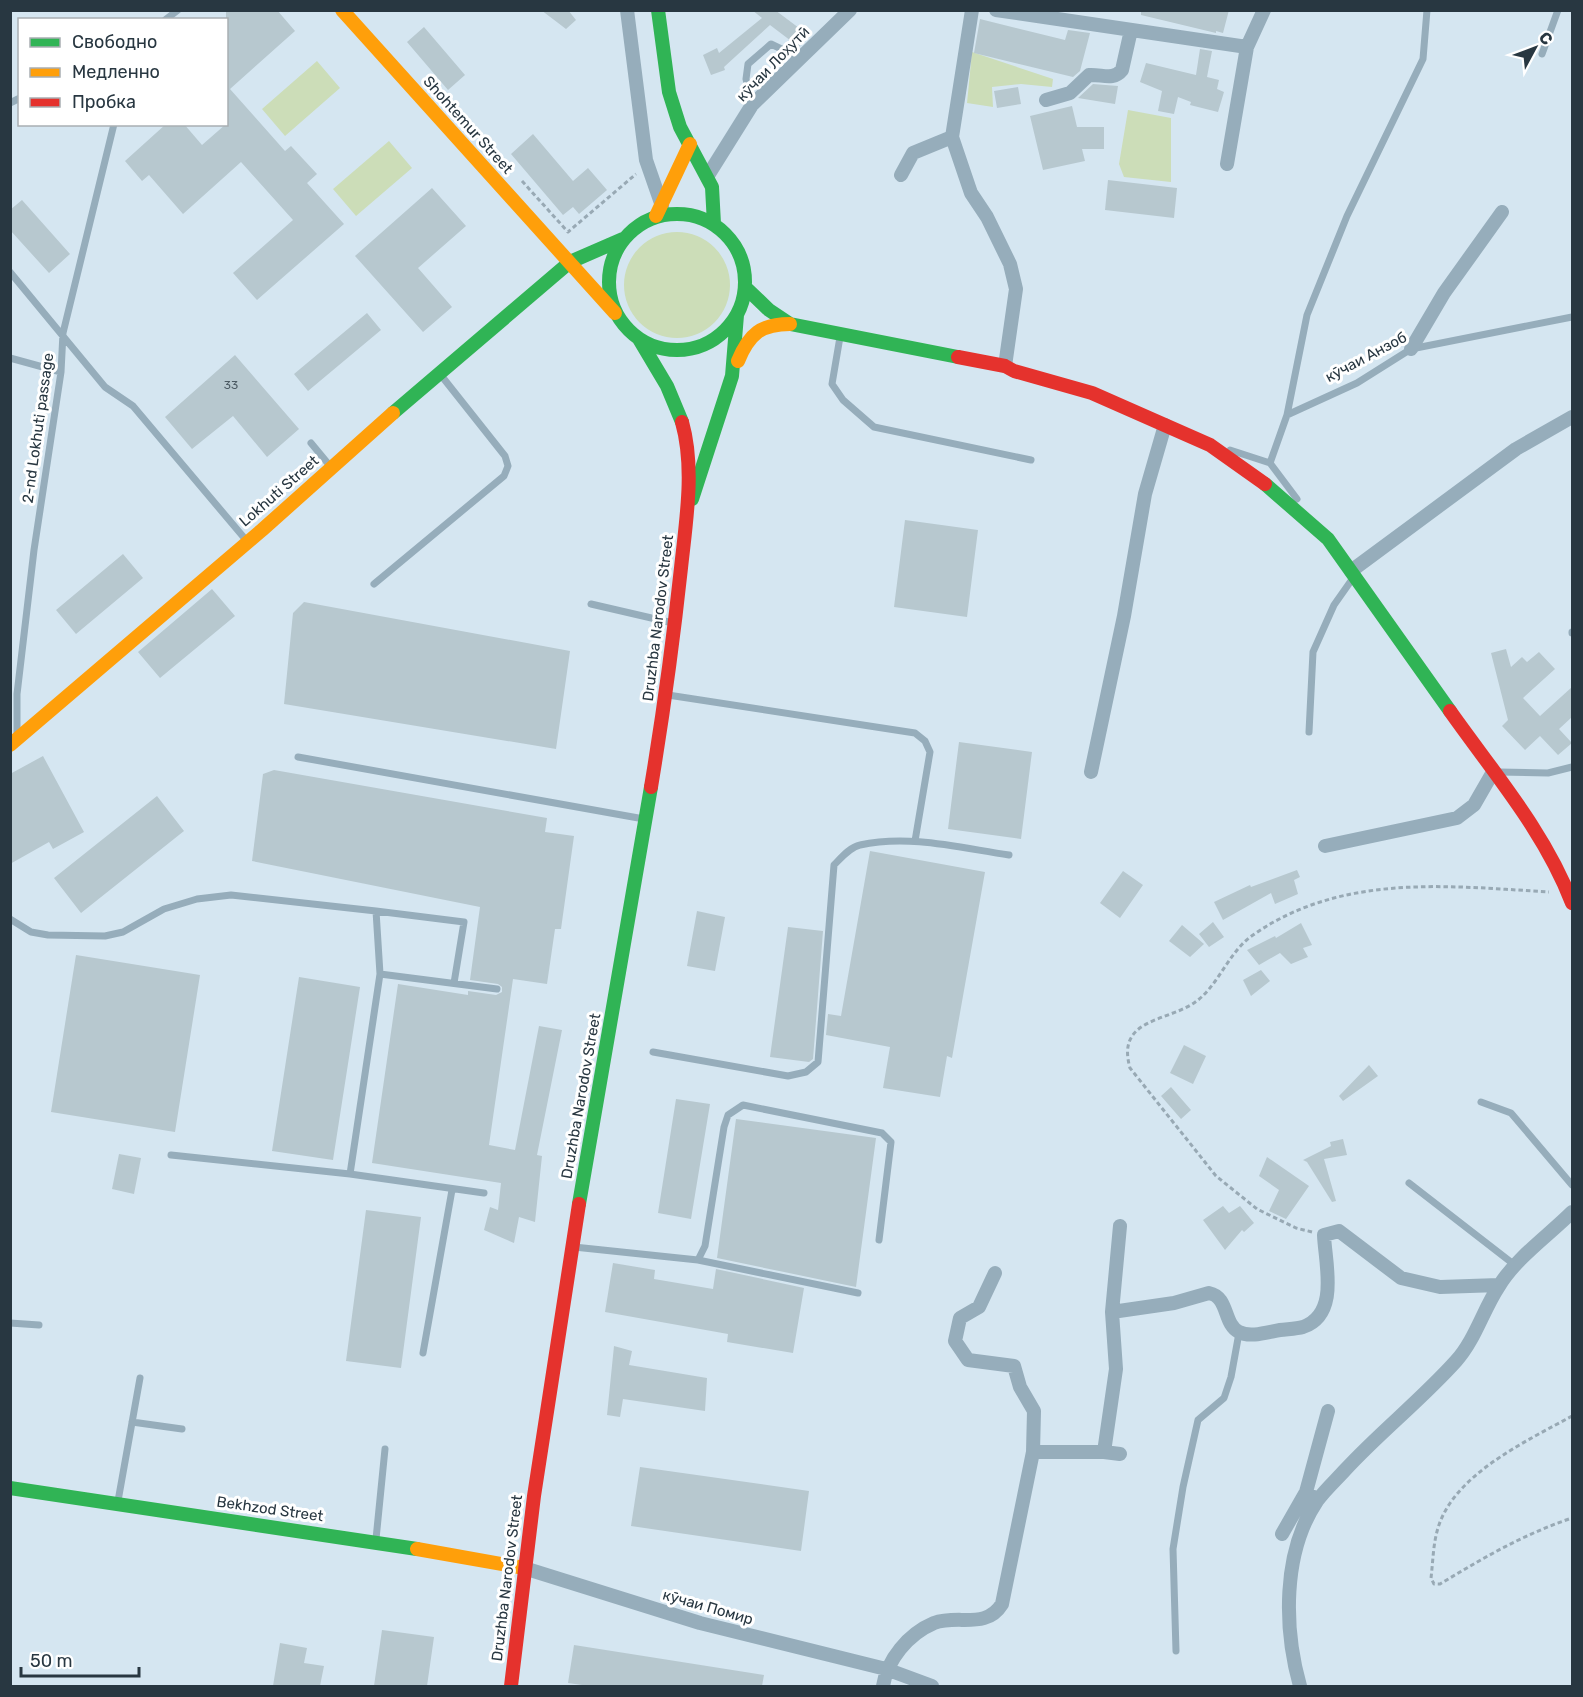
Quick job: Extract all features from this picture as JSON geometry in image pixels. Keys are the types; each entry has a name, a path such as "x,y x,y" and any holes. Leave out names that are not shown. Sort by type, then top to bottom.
{"main road":[{"name":"Shohtemur Street","path":"342,10 617,315"},
{"path":"658,10 664,66 680,127 712,187 714,224"},
{"path":"687,513 686,436 677,407 639,339 617,315 610,296 609,276 613,257 623,239 638,225 659,211 690,144"},
{"path":"659,211 686,214 714,224 728,236 738,251 744,268 745,287 737,315 732,376"},
{"name":"Lokhuti Street","path":"14,743 247,542 439,372 570,262 623,239"},
{"path":"745,287 769,310 790,324"},
{"path":"639,339 665,349 693,348 718,336 737,315"},
{"path":"687,513 732,376 747,340 758,328 769,323 790,324 1005,366 1014,371 1092,393 1210,445 1278,493 1328,539 1537,834 1561,874 1571,898"},
{"name":"Druzhba Narodov Street","path":"511,1686 524,1568 571,1247 646,819 676,624 687,513"},
{"name":"Bekhzod Street","path":"10,1488 376,1541 524,1568"}],"street":[{"path":"627,10 646,160 659,211"},
{"path":"972,10 952,137 971,193 987,217 1012,273 1016,289 1005,366"},
{"path":"996,10 1247,47"},
{"path":"1227,164 1247,47 1264,10"},
{"name":"кӯчаи Лоҳутӣ","path":"707,177 752,105 845,13"},
{"path":"1046,100 1070,93 1089,75 1113,77 1118,75 1122,70 1131,30"},
{"path":"901,175 913,153 952,137"},
{"path":"1411,349 1444,293 1502,212"},
{"path":"1353,574 1516,449 1572,417"},
{"path":"1090,772 1124,616 1146,494 1165,425"},
{"path":"1325,846 1457,818 1474,806 1493,772"},
{"path":"1282,1534 1312,1496 1457,1360 1475,1332 1499,1285 1572,1212"},
{"path":"1104,1452 1116,1369 1112,1312 1120,1226"},
{"path":"1112,1312 1174,1303 1209,1293 1220,1299 1233,1328 1239,1332 1251,1335 1304,1326 1316,1318 1328,1301 1324,1235 1339,1231 1401,1278 1440,1287 1499,1285"},
{"path":"883,1686 886,1670 906,1642 934,1623 988,1619 997,1612 1002,1604 1033,1452 1034,1411 1020,1387 1014,1366 968,1360 955,1341 960,1318 979,1307 995,1272"},
{"path":"1300,1686 1294,1667 1289,1622 1290,1580 1312,1496 1328,1410"},
{"path":"1033,1452 1120,1454"},
{"name":"кӯчаи Помир","path":"524,1568 700,1623 886,1670 932,1686"}],"lane":[{"path":"1270,463 1287,415 1306,315 1347,216 1423,59 1427,10"},
{"path":"1542,54 1558,10"},
{"path":"752,105 746,79 748,64 771,44 800,58"},
{"name":"2-nd Lokhuti passage","path":"14,743 14,693 62,372 63,333 114,126"},
{"path":"10,272 63,333 105,387 133,406 247,542"},
{"name":"кӯчаи Анзоб","path":"1287,415 1357,383 1411,349 1572,317"},
{"path":"841,334 832,384 843,400 874,427 1031,460"},
{"path":"10,358 62,372"},
{"path":"374,584 504,476 508,466 506,456 439,372"},
{"path":"311,443 331,468"},
{"path":"1210,445 1270,463 1328,539"},
{"path":"1309,732 1313,652 1334,605 1353,574"},
{"path":"591,604 676,624"},
{"path":"665,695 915,733 924,741 930,752 915,841"},
{"path":"298,757 646,819"},
{"path":"1493,772 1548,773 1572,767"},
{"path":"653,1052 788,1076 806,1072 818,1062 834,865 858,845 915,841 1009,855"},
{"path":"10,919 31,932 48,935 105,936 123,932 164,909 197,899 231,895 464,922 454,983"},
{"path":"350,1174 380,974 376,911"},
{"path":"380,974 497,989"},
{"path":"1481,1102 1511,1113 1572,1185"},
{"path":"698,1260 705,1246 724,1127 728,1115 743,1105 882,1133 891,1142 879,1240"},
{"path":"171,1155 350,1174 484,1193"},
{"path":"1409,1183 1516,1266"},
{"path":"423,1353 452,1190"},
{"path":"571,1247 698,1260 858,1293"},
{"path":"10,1323 39,1325"},
{"path":"1176,1651 1173,1549 1183,1487 1198,1420 1224,1398 1231,1377 1239,1332"},
{"path":"118,1504 140,1378"},
{"path":"132,1422 182,1429"},
{"path":"376,1541 385,1449"}],"path":[{"path":"520,179 568,232 638,173 646,160"},
{"path":"1324,1235 1296,1228 1257,1209 1216,1176 1130,1068 1126,1055 1132,1036 1141,1025 1199,999 1230,956 1251,936 1299,907 1332,897 1416,886 1571,898"},
{"path":"1572,1416 1510,1450 1458,1493 1438,1528 1431,1578 1434,1584 1440,1584 1496,1550 1537,1530 1572,1518"}],"green space":[{"path":"972,52 1053,79 1052,87 1021,84 992,87 993,107 967,103"},
{"path":"317,61 340,88 285,136 262,109"},
{"path":"1128,110 1171,118 1171,182 1124,177 1119,164"},
{"path":"389,141 412,168 356,216 333,189"},
{"path":"677,232 697,236 715,247 726,265 730,285 726,305 715,323 697,334 677,338 657,334 639,323 628,305 624,285 628,265 639,247 657,236"}],"building":[{"path":"226,10 277,10 295,31 230,89 285,151 291,146 317,174 307,183 344,224 257,300 233,273 293,220 241,162 183,214 149,175 142,181 125,161 164,126 186,126 202,145 224,126 228,126 228,18 226,18"},
{"path":"541,10 568,10 576,20 566,29"},
{"path":"752,10 775,10 807,34 799,47 770,25 724,67 725,70 711,75 703,55 717,48 719,53 762,18"},
{"path":"1141,10 1229,10 1223,33 1216,31 1216,33 1141,15"},
{"path":"980,19 1065,40 1068,30 1090,33 1080,71 1073,77 974,53"},
{"path":"424,27 465,75 448,90 407,42"},
{"path":"1200,49 1212,51 1207,77 1219,80 1217,89 1224,92 1218,112 1190,105 1191,102 1178,97 1174,114 1158,111 1162,91 1140,82 1146,63 1196,75"},
{"path":"1093,84 1118,86 1115,104 1078,98"},
{"path":"1018,87 1021,104 997,108 994,91"},
{"path":"1072,106 1077,127 1104,127 1104,149 1082,149 1085,161 1043,170 1030,116"},
{"path":"533,134 573,181 588,168 607,190 579,214 573,207 563,215 511,154"},
{"path":"1108,180 1177,188 1174,218 1105,210"},
{"path":"432,188 466,226 418,268 452,307 423,332 355,256"},
{"path":"22,200 70,254 49,273 10,230 10,210"},
{"path":"367,313 381,330 308,391 294,374"},
{"path":"235,355 299,429 267,457 233,416 192,449 165,417"},
{"path":"905,520 978,530 967,617 894,607"},
{"path":"123,554 143,578 76,634 56,610"},
{"path":"212,589 235,616 160,678 138,652"},
{"path":"304,602 570,651 556,749 284,704 293,613"},
{"path":"1506,649 1511,667 1522,657 1527,662 1539,652 1555,669 1523,698 1540,716 1572,687 1572,717 1559,729 1572,743 1558,755 1540,736 1525,750 1502,726 1508,720 1491,653"},
{"path":"959,742 1032,752 1021,839 948,829"},
{"path":"43,756 84,832 53,849 49,842 10,864 10,774"},
{"path":"274,770 547,818 545,832 574,836 561,929 555,929 547,984 513,979 489,1145 515,1150 539,1026 562,1030 537,1155 542,1156 535,1222 519,1217 514,1243 484,1230 490,1207 498,1210 501,1183 372,1163 398,984 468,995 468,991 496,995 502,992 502,987 498,984 470,980 480,907 252,861 263,774"},
{"path":"157,796 184,831 81,913 54,878"},
{"path":"870,851 985,872 952,1058 947,1056 940,1097 883,1088 890,1047 826,1035 828,1014 841,1016"},
{"path":"1297,870 1300,877 1294,880 1298,894 1275,904 1271,893 1223,920 1214,902 1250,885 1251,887"},
{"path":"1123,871 1143,885 1120,918 1100,903"},
{"path":"697,911 725,917 715,971 687,966"},
{"path":"1213,922 1224,937 1209,947 1199,934"},
{"path":"1301,923 1312,945 1303,948 1308,957 1291,964 1280,953 1259,965 1247,950 1275,936 1276,938"},
{"path":"1182,925 1204,944 1190,957 1169,941"},
{"path":"788,927 823,931 813,1059 809,1062 770,1057"},
{"path":"76,955 200,975 175,1132 51,1112"},
{"path":"1261,970 1270,981 1251,996 1243,980"},
{"path":"299,977 360,987 333,1160 272,1151"},
{"path":"1184,1045 1206,1056 1193,1084 1170,1073"},
{"path":"1369,1065 1378,1076 1343,1101 1339,1096"},
{"path":"1171,1087 1191,1110 1181,1119 1161,1096"},
{"path":"676,1099 710,1104 691,1219 658,1213"},
{"path":"736,1119 876,1138 856,1287 717,1258"},
{"path":"1343,1139 1347,1155 1324,1159 1336,1201 1332,1202 1307,1162 1303,1160 1331,1146 1330,1142"},
{"path":"119,1154 141,1158 134,1194 112,1189"},
{"path":"1267,1157 1309,1186 1286,1219 1269,1211 1279,1190 1259,1176"},
{"path":"1223,1206 1229,1213 1240,1206 1254,1223 1244,1232 1242,1230 1225,1250 1203,1220"},
{"path":"366,1210 421,1217 401,1368 346,1361"},
{"path":"613,1263 655,1270 654,1279 713,1289 716,1269 804,1288 793,1353 727,1342 728,1334 605,1312"},
{"path":"614,1346 632,1351 629,1365 707,1378 705,1411 623,1399 620,1417 607,1415"},
{"path":"640,1467 809,1491 801,1551 631,1526"},
{"path":"382,1630 434,1637 427,1686 374,1686"},
{"path":"280,1643 307,1648 304,1663 324,1666 320,1686 273,1686"},
{"path":"574,1645 764,1675 762,1686 589,1686 568,1683"}],"traffic: fast":[{"path":"658,10 669,92 680,127 712,187 714,224"},
{"path":"677,214 703,219 725,234 740,256 745,282 740,308 725,330 703,345 677,350 651,345 629,330 614,308 609,282 614,256 629,234 651,219 677,214"},
{"path":"393,413 570,262 623,239"},
{"path":"745,287 769,310 790,324 958,357"},
{"path":"692,499 732,376 737,315"},
{"path":"639,339 667,386 682,422"},
{"path":"1265,484 1328,539 1450,711"},
{"path":"579,1204 651,787"},
{"path":"10,1488 417,1549"}],"traffic: slow":[{"path":"342,10 615,313"},
{"path":"656,216 690,144"},
{"path":"738,361 757,332 771,326 790,324"},
{"path":"10,745 262,530 393,413"},
{"path":"417,1549 524,1568"}],"traffic: jam":[{"path":"958,357 1005,366 1014,371 1092,393 1210,445 1265,484"},
{"path":"651,787 671,651 687,513 689,476 682,422"},
{"path":"1450,711 1533,827 1561,877 1572,903"},
{"path":"511,1686 534,1496 579,1204"}]}
